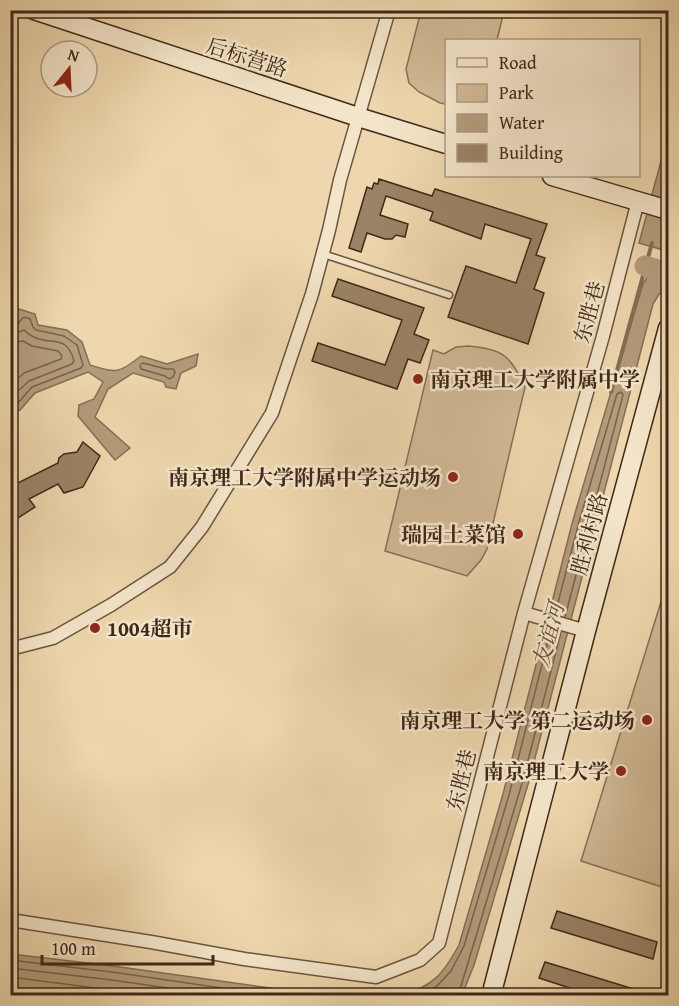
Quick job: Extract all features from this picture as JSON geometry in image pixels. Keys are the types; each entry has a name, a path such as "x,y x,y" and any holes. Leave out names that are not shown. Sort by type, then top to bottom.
{"street":[{"name":"后标营路","path":"34,10 445,143"},
{"path":"10,649 53,638 111,605 170,567 202,527 272,413 312,294 340,180 389,10"},
{"path":"555,177 669,210"},
{"name":"东胜巷","path":"10,920 244,959 376,977 420,960 439,943 529,615 638,201"},
{"name":"胜利村路","path":"491,996 586,631 669,328"},
{"path":"529,615 586,631"}],"lane":[{"path":"323,254 449,296"}],"green space":[{"path":"421,11 504,11 497,39 445,39 445,104 419,92 409,83 406,69"},
{"name":"南京理工大学附属中学运动场","path":"456,347 490,349 505,356 515,368 525,387 487,549 467,576 385,551 433,350 444,354"},
{"name":"南京理工大学 第二运动场","path":"668,579 668,889 581,861"}],"water":[{"path":"668,135 668,230 663,250 639,243"},
{"path":"668,262 668,291 659,294 653,304 529,781 474,965 462,995 400,996 421,988 436,978 448,964 459,945 503,794 573,520 643,284 653,269"},
{"path":"19,309 35,314 38,325 67,330 82,342 90,365 106,370 117,370 141,356 167,364 198,354 196,366 181,373 176,389 166,387 164,382 133,373 108,389 95,417 130,448 115,460 78,416 79,405 94,399 103,382 88,372 35,393 20,410 11,413 11,319 13,320"},
{"path":"11,954 113,966 321,995 11,995"}],"building":[{"path":"379,179 432,196 435,189 547,224 536,255 545,258 534,289 544,293 528,344 448,317 466,266 516,283 531,239 485,224 481,239 430,220 433,212 386,196 380,215 408,224 405,237 396,235 392,239 385,239 367,233 361,252 349,248 367,187 372,189 374,183 378,184"},
{"path":"338,279 424,308 414,334 429,340 420,363 408,359 397,389 312,361 318,343 385,365 402,320 332,296"},
{"path":"83,442 100,456 83,487 64,493 58,484 29,499 35,507 18,518 10,518 10,481 18,483 58,463 59,458 64,454 77,452"},
{"path":"557,911 657,942 653,959 551,928"},
{"path":"545,962 647,993 646,996 594,996 539,978"}],"waterway":[{"name":"友谊河","path":"611,392 652,243"},
{"name":"友谊河","path":"645,266 668,273"}],"place":[{"name":"南京理工大学附属中学","path":"418,379"},
{"name":"南京理工大学附属中学运动场","path":"453,477"},
{"name":"瑞园土菜馆","path":"518,534"},
{"name":"1004超市","path":"95,628"},
{"name":"南京理工大学 第二运动场","path":"647,720"},
{"name":"南京理工大学","path":"621,771"}]}
